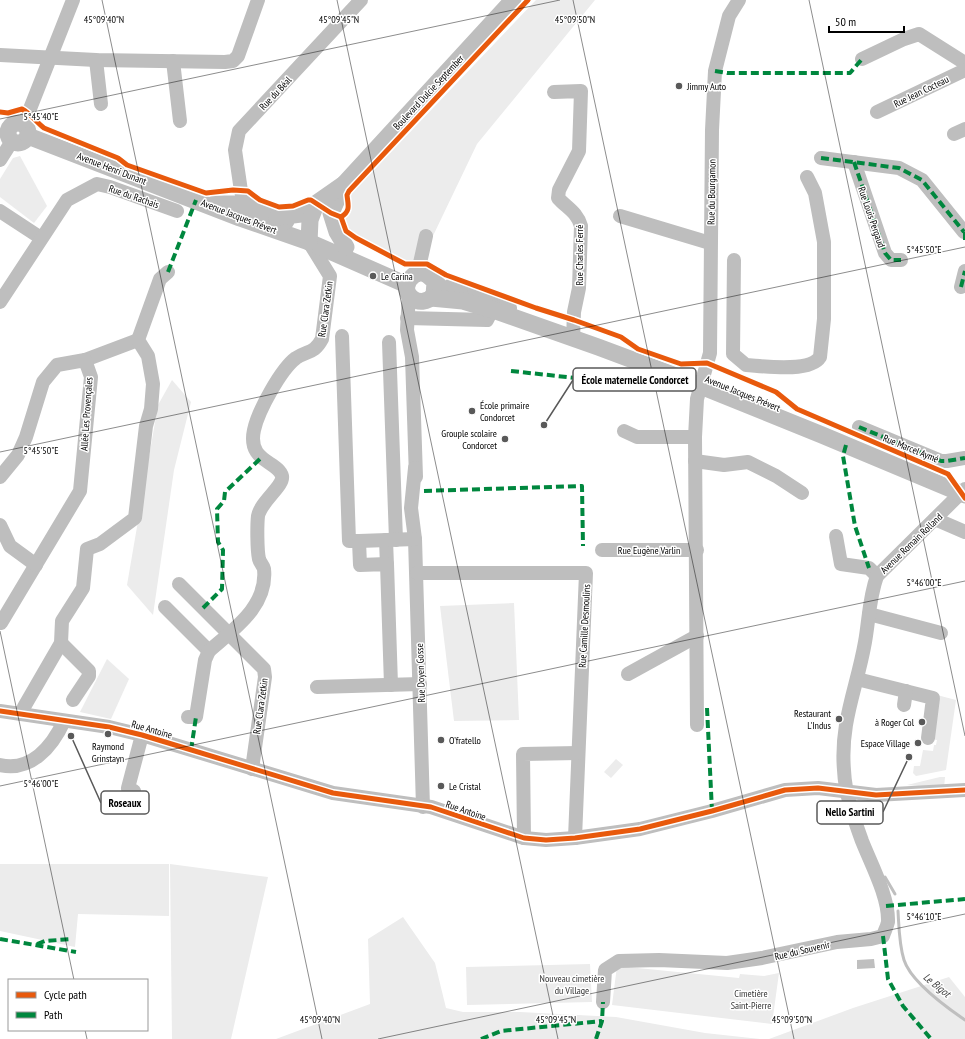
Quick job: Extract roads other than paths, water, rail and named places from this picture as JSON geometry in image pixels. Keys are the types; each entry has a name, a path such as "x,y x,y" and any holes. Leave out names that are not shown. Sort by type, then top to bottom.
{"main road":[{"name":"Boulevard Dulcie September","path":"277,218 301,214 316,204 326,194 344,184 513,0"},
{"name":"Avenue Henri Dunant","path":"14,131 196,200"},
{"name":"Boulevard Dulcie September","path":"311,235 331,214 344,184"},
{"name":"Avenue Jacques Prévert","path":"196,200 217,204 243,204 277,218 341,250 422,286 463,301 534,317 702,382 822,435 964,492"},
{"name":"Avenue Jacques Prévert","path":"196,200 249,222 311,235"},
{"path":"311,235 310,220 316,204"},
{"path":"331,214 341,250"},
{"name":"Avenue Jacques Prévert","path":"494,308 573,333"}],"street":[{"path":"0,160 50,58 73,0"},
{"path":"0,55 96,60 232,61 238,56 258,0"},
{"name":"Rue du Béal","path":"249,222 243,204 234,150 239,131 361,0"},
{"name":"Rue du Bourgamon","path":"702,382 710,353 712,130 715,71 729,16 739,0"},
{"path":"862,59 904,39 919,34 965,63"},
{"path":"96,60 101,104"},
{"path":"173,61 180,121"},
{"name":"Rue Jean Cocteau","path":"877,112 965,70"},
{"name":"Rue Charles Ferré","path":"554,92 581,91 579,151 559,190 558,198 573,211 581,226 579,288 574,312 573,333"},
{"path":"821,158 899,168 922,180 965,234"},
{"name":"Rue Louis Pergaud","path":"854,162 885,253 890,260 901,260"},
{"path":"734,260 733,354 746,365 800,368 817,362 820,357 824,319 824,242 815,194 807,177"},
{"name":"Rue du Rachais","path":"0,302 67,200 97,184 110,187 177,211"},
{"path":"221,210 236,209 243,204"},
{"path":"0,211 41,238"},
{"path":"620,216 710,243"},
{"name":"Rue Clara Zetkin","path":"209,651 258,603 264,589 264,568 259,559 258,517 262,505 281,484 282,477 280,472 256,452 253,442 254,430 263,404 289,364 298,357 311,352 318,347 322,339 330,286 330,276 311,235"},
{"name":"Rue Doyen Gosse","path":"423,807 415,539 420,508 415,468 412,357 407,330 422,286 420,263 426,236"},
{"path":"326,269 331,256 341,250"},
{"path":"960,287 965,271"},
{"path":"0,477 18,455 26,437 42,382 57,365 85,360 138,340 160,279 168,272"},
{"path":"422,286 534,317"},
{"path":"710,295 734,296"},
{"path":"412,318 487,320 494,308"},
{"path":"342,336 349,541 415,539"},
{"path":"22,714 24,707 60,643 62,621 83,588 87,549 100,544 136,518 143,451 153,384 148,356 138,340"},
{"path":"389,342 393,432 391,540 387,566 391,684"},
{"name":"Allée Les Provençales","path":"1,623 80,491 91,377 85,360"},
{"path":"697,725 697,550 695,436 697,399 702,382"},
{"name":"Rue Marcel Aymé","path":"859,427 941,461 965,458"},
{"path":"393,432 414,431"},
{"path":"624,431 637,437 695,436"},
{"path":"695,461 724,465 748,462 776,476 802,493"},
{"name":"Avenue Romain Rolland","path":"858,676 872,590 877,576 964,492"},
{"path":"935,519 965,532"},
{"path":"2,534 10,546 36,565"},
{"path":"836,536 841,564 870,568 877,576"},
{"path":"359,541 360,565 387,564 387,566"},
{"name":"Rue Eugène Varlin","path":"602,550 697,550"},
{"name":"Rue Camille Desmoulins","path":"417,573 586,573 575,838"},
{"name":"Rue Clara Zetkin","path":"179,584 259,662 264,669 266,677 252,769"},
{"path":"165,607 209,651 205,660 196,717 188,717"},
{"path":"869,614 941,633"},
{"path":"628,674 697,636"},
{"path":"60,643 89,671 88,676 73,700"},
{"path":"858,676 905,698 933,698 928,738"},
{"name":"Rue du Souvenir","path":"603,1002 605,970 619,961 659,960 727,963 762,958 837,942 872,940 882,936 888,924 886,906 862,840 847,792 844,772 843,736 846,716 858,676"},
{"path":"317,687 420,684"},
{"name":"Rue Antoine","path":"0,711 109,727 142,735 333,793 431,807 524,838 546,840 575,838 640,829 712,811 785,790 818,788 847,792 895,795 965,790"},
{"path":"0,765 15,768 26,764 44,751 57,735 64,721"},
{"path":"134,791 128,788 142,735"},
{"path":"524,838 523,754 578,753"}],"waterway":[{"name":"Le Bigot","path":"861,803 866,819"},
{"name":"Le Bigot","path":"885,877 895,894"},
{"name":"Le Bigot","path":"898,911 901,948 908,968 921,985 965,1020"}],"place":[{"name":"Jimmy Auto","path":"679,86"},
{"name":"Le Carina","path":"373,276"},
{"name":"École primaire Condorcet","path":"472,411"},
{"name":"École maternelle Condorcet","path":"544,425"},
{"name":"Grouple scolaire Condorcet","path":"505,439"},
{"name":"Restaurant L'Indus","path":"839,719"},
{"name":"à Roger Col","path":"922,722"},
{"name":"Raymond Grinstayn","path":"108,734"},
{"name":"Roseaux","path":"71,736"},
{"name":"O’fratello","path":"441,740"},
{"name":"Espace Village","path":"918,743"},
{"name":"Nello Sartini","path":"909,757"},
{"name":"Le Cristal","path":"441,786"}],"park label":[{"name":"Nouveau cimetière du Village","path":"572,984"},
{"name":"Cimetière Saint-Pierre","path":"751,998"}]}
